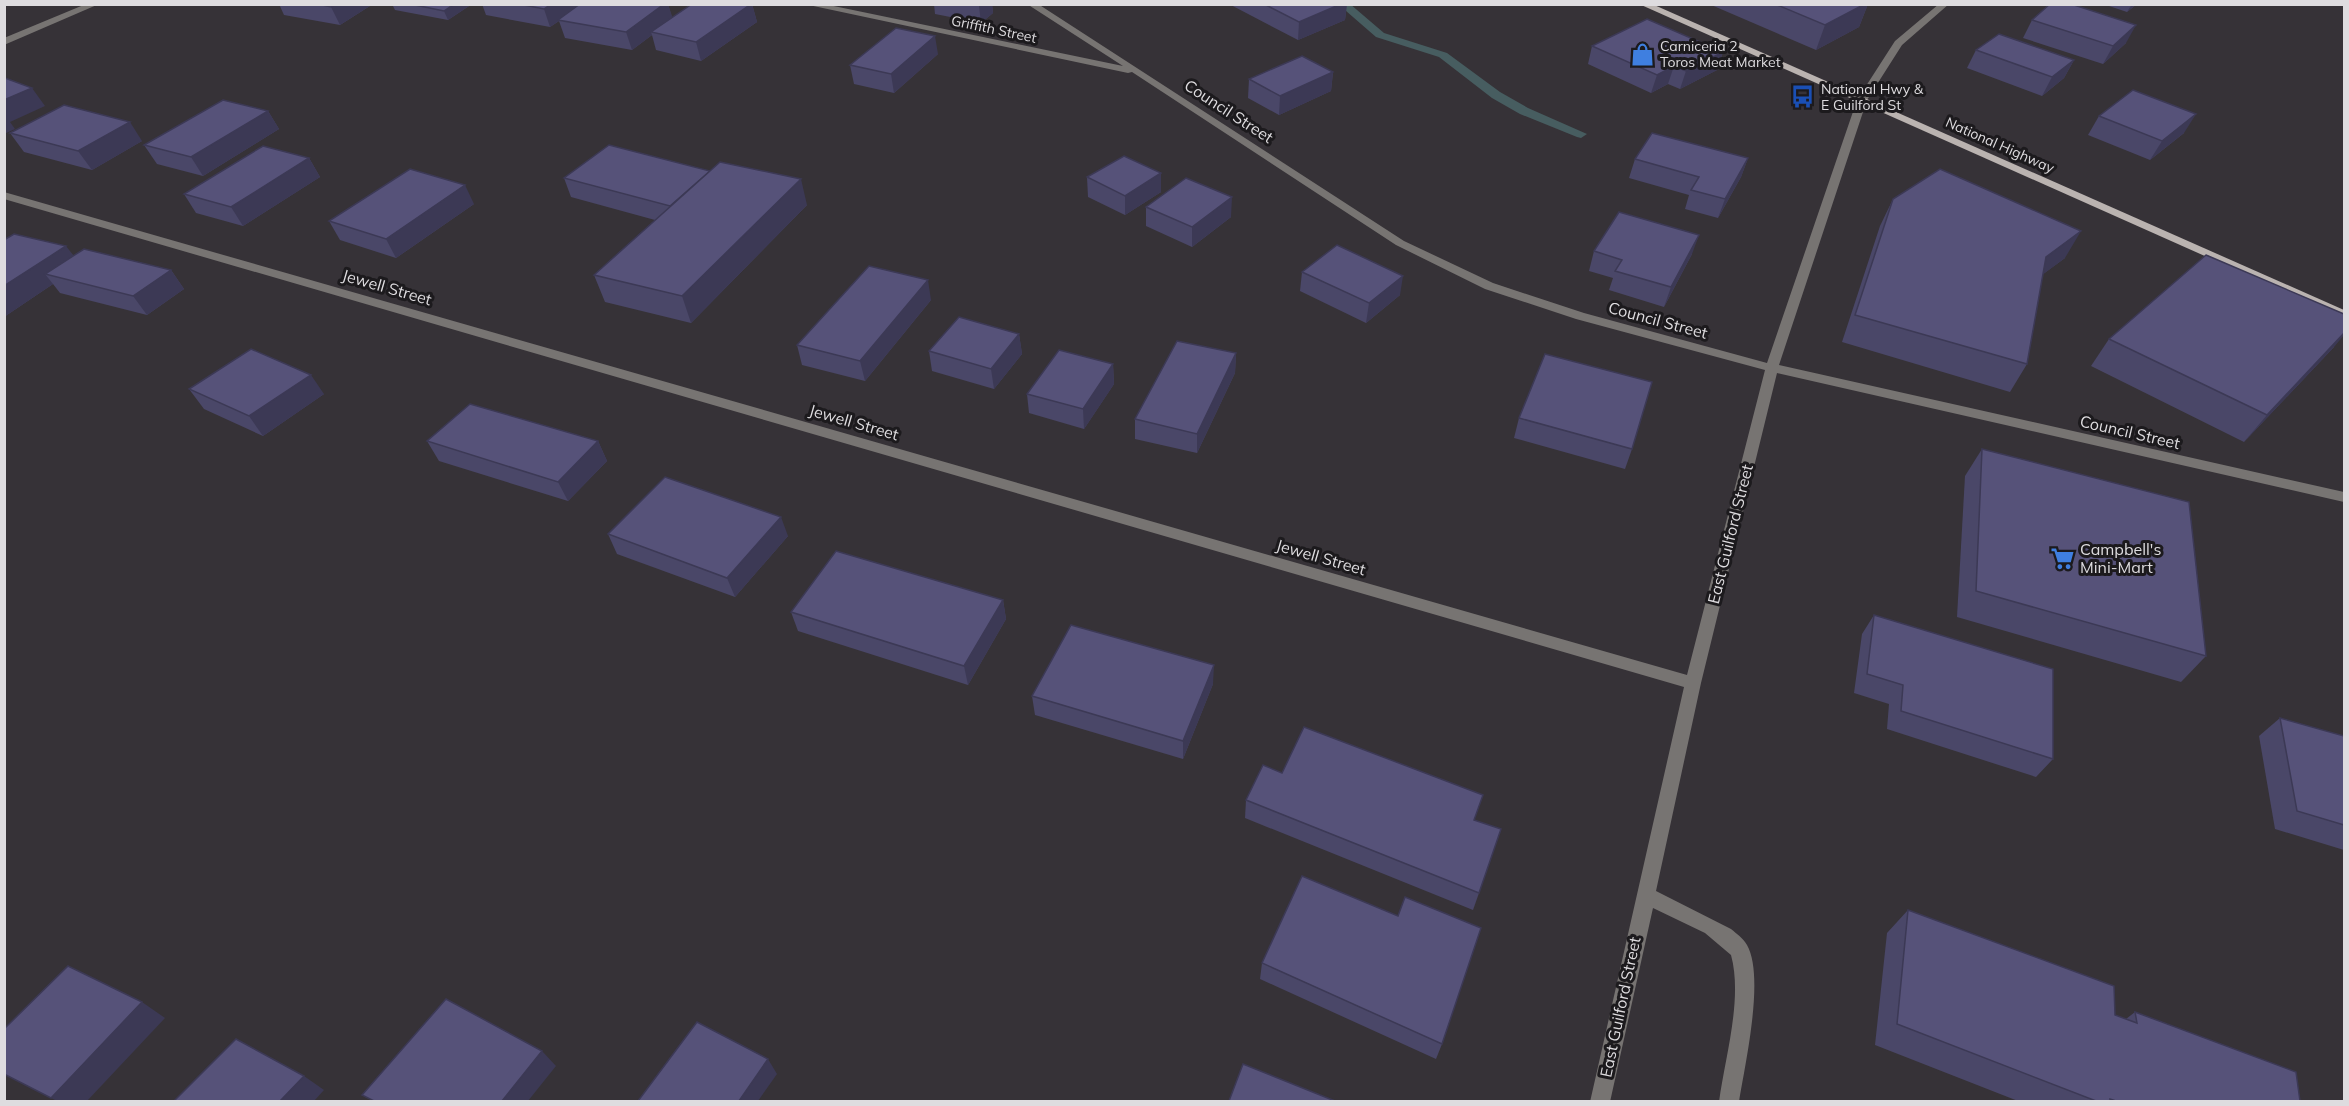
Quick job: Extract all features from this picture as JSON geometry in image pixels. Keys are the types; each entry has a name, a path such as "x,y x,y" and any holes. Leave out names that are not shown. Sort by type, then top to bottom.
{"main road":[{"name":"National Highway","path":"1643,4 2344,314"}],"street":[{"path":"4,42 95,4"},
{"name":"Griffith Street","path":"808,4 1139,72"},
{"name":"Council Street","path":"1031,4 1400,243 1489,286 1580,316 1772,368 2344,497"},
{"name":"East Guilford Street","path":"1600,1101 1693,683 1772,368 1862,100 1898,43 1945,4"},
{"name":"Jewell Street","path":"4,195 1693,683"},
{"path":"1645,895 1715,928 1739,949 1746,975 1729,1101"}],"building":[{"path":"318,4 335,4 331,7"},
{"path":"410,4 454,4 444,11"},
{"path":"519,4 551,4 544,9"},
{"path":"580,4 664,4 626,32 558,20"},
{"path":"692,4 751,4 696,42 651,32"},
{"path":"1264,4 1341,4 1299,22"},
{"path":"1775,4 1865,4 1825,25"},
{"path":"2050,4 2071,4 2136,25 2113,46 2032,20"},
{"path":"1647,19 1723,52 1686,71 1674,66 1657,75 1592,46"},
{"path":"896,28 935,36 891,74 850,65"},
{"path":"1999,34 2074,60 2052,77 1976,50"},
{"path":"1302,56 1333,72 1280,96 1249,79"},
{"path":"5,78 32,88 4,100"},
{"path":"2133,90 2196,114 2162,141 2099,116"},
{"path":"223,100 268,111 191,157 144,145"},
{"path":"64,105 130,122 78,151 10,133"},
{"path":"1652,133 1748,158 1725,199 1691,190 1699,177 1635,159"},
{"path":"609,145 710,171 670,206 564,178"},
{"path":"263,146 309,158 231,207 184,194"},
{"path":"1124,156 1161,173 1125,196 1087,177"},
{"path":"720,162 801,179 682,296 594,275"},
{"path":"410,169 465,185 386,239 329,221"},
{"path":"1940,169 2081,231 2046,257 2027,364 1855,315 1893,199"},
{"path":"1186,178 1232,197 1192,227 1146,207"},
{"path":"1619,212 1699,235 1671,287 1615,271 1622,260 1594,251"},
{"path":"14,234 66,246 4,286 4,240"},
{"path":"1337,245 1403,276 1369,303 1302,272"},
{"path":"84,249 171,270 133,296 45,274"},
{"path":"2206,255 2344,314 2344,333 2267,415 2109,339"},
{"path":"869,266 928,280 860,361 797,345"},
{"path":"959,317 1019,334 991,369 929,351"},
{"path":"1177,341 1236,353 1197,434 1135,419"},
{"path":"251,349 311,375 249,416 189,389"},
{"path":"1059,350 1113,364 1083,409 1027,394"},
{"path":"1545,354 1652,382 1632,449 1519,418"},
{"path":"470,404 598,441 558,482 427,441"},
{"path":"1982,449 2189,502 2206,656 1976,591"},
{"path":"665,477 781,517 727,578 608,534"},
{"path":"836,551 1003,600 964,666 791,612"},
{"path":"1874,615 2053,669 2053,759 1901,711 1903,685 1867,674"},
{"path":"1071,625 1214,665 1183,741 1032,696"},
{"path":"2280,718 2344,736 2344,825 2297,811"},
{"path":"1304,727 1483,795 1474,820 1501,829 1479,893 1246,800 1263,765 1282,773"},
{"path":"1302,876 1398,916 1405,897 1481,928 1442,1044 1262,963"},
{"path":"1908,910 2114,986 2115,1015 2137,1023 2135,1012 2296,1072 2300,1101 2116,1101 2110,1099 2110,1101 2096,1101 1897,1024"},
{"path":"68,966 142,1002 51,1098 4,1074 4,1029"},
{"path":"446,999 542,1051 502,1101 374,1101 362,1095"},
{"path":"697,1022 768,1059 739,1101 638,1101"},
{"path":"236,1039 304,1076 280,1101 174,1101"},
{"path":"1243,1064 1335,1101 1229,1101"}],"waterway":[{"path":"1343,4 1380,35 1443,55 1462,67 1496,95 1524,111 1581,134"}],"place":[{"name":"Carniceria 2 Toros Meat Market","path":"1642,54"},
{"name":"National Hwy & E Guilford St","path":"1803,97"},
{"name":"Campbell's Mini-Mart","path":"2062,558"}]}
